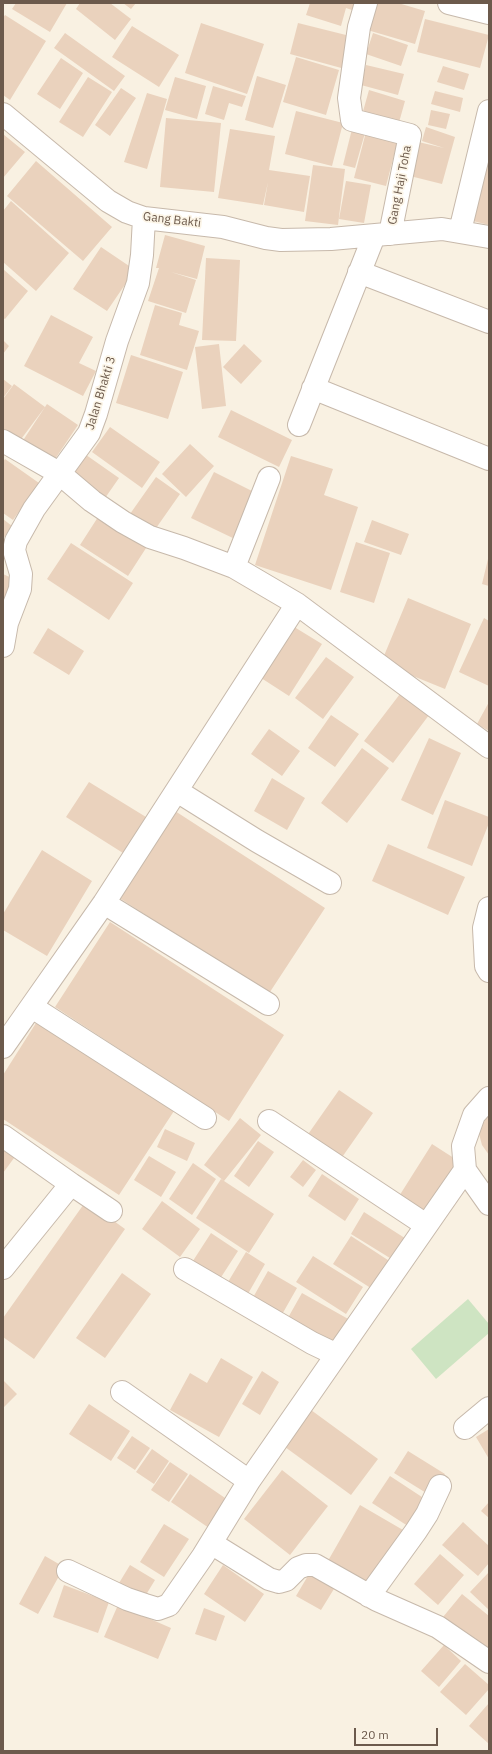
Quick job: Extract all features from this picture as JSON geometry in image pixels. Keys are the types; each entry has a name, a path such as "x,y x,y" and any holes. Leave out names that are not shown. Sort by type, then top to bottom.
{"street":[{"name":"Gang Haji Toha","path":"299,425 358,272 377,240 410,135 352,120 349,98 359,27 366,3"},
{"path":"449,3 489,12"},
{"path":"462,223 489,111"},
{"name":"Gang Bakti","path":"3,114 108,201 127,212 144,218 223,227 266,238 281,240 377,240 442,229 462,223 489,237"},
{"name":"Jalan Bhakti 3","path":"9,550 16,541 21,529 89,433 96,414 116,341 138,283 142,255 144,218"},
{"path":"358,272 489,322"},
{"path":"313,388 489,459"},
{"path":"3,441 60,473 92,501 123,522 150,537 234,567 297,604 489,747"},
{"path":"234,567 269,478"},
{"path":"3,646 7,623 20,589 21,574 9,550"},
{"path":"3,1046 32,1007 104,902 297,604"},
{"path":"177,791 257,841 330,883"},
{"path":"104,902 268,1004"},
{"path":"489,908 484,928 486,966 489,972"},
{"path":"32,1007 205,1118"},
{"path":"489,1098 474,1115 463,1146 465,1170 489,1204"},
{"path":"269,1121 426,1225"},
{"path":"3,1136 111,1211"},
{"path":"68,1571 128,1599 158,1609 170,1605 211,1543 248,1481 335,1354 465,1170"},
{"path":"3,1268 71,1184"},
{"path":"185,1269 312,1343 335,1354"},
{"path":"122,1392 248,1481"},
{"path":"465,1428 489,1408"},
{"path":"369,1596 427,1514 440,1486"},
{"path":"211,1543 269,1579 279,1582 286,1580 298,1568 306,1564 315,1565 369,1596 438,1627 489,1662"}],"green space":[{"path":"468,1299 489,1324 489,1333 436,1379 411,1349"}],"building":[{"path":"16,3 67,3 50,32 12,9"},
{"path":"80,3 110,3 131,19 115,40 76,9"},
{"path":"123,3 136,3 131,9"},
{"path":"310,3 364,3 361,13 346,8 341,26 306,15"},
{"path":"372,3 398,3 425,11 415,44 364,29"},
{"path":"5,15 46,41 10,100 3,95 3,18"},
{"path":"425,19 489,35 480,68 417,52"},
{"path":"201,23 264,44 247,94 185,73"},
{"path":"298,23 354,37 345,69 290,54"},
{"path":"132,26 179,55 159,87 112,57"},
{"path":"65,33 125,76 114,91 54,48"},
{"path":"373,33 408,45 401,66 366,54"},
{"path":"296,57 339,70 326,115 283,102"},
{"path":"61,58 83,73 60,109 37,94"},
{"path":"366,65 404,74 398,95 361,85"},
{"path":"443,66 469,74 464,90 437,82"},
{"path":"257,76 286,85 273,128 245,120"},
{"path":"88,77 112,92 83,137 59,122"},
{"path":"175,77 206,86 197,119 165,110"},
{"path":"213,86 246,96 242,107 229,103 224,120 205,114"},
{"path":"121,88 136,98 110,136 95,125"},
{"path":"369,90 405,101 398,126 362,115"},
{"path":"435,91 463,98 460,112 431,104"},
{"path":"147,93 167,99 147,169 124,162"},
{"path":"431,110 450,114 446,129 428,125"},
{"path":"296,111 343,123 332,166 285,154"},
{"path":"166,118 221,123 214,192 160,187"},
{"path":"426,127 455,137 442,184 406,175 414,141 444,148 422,141"},
{"path":"367,128 399,136 386,186 354,178"},
{"path":"230,129 275,136 269,170 310,176 304,212 264,205 268,182 263,205 218,198"},
{"path":"352,129 365,133 355,168 343,165"},
{"path":"3,134 25,152 3,178"},
{"path":"36,161 112,227 83,261 7,196"},
{"path":"489,164 489,225 473,221"},
{"path":"313,165 345,169 338,225 305,221"},
{"path":"346,181 371,185 364,223 339,219"},
{"path":"11,201 69,253 36,291 3,262 3,211"},
{"path":"165,235 205,246 197,279 171,272 196,280 186,313 148,301 159,268 156,268"},
{"path":"101,247 135,270 107,311 73,289"},
{"path":"206,258 240,260 236,341 202,340"},
{"path":"3,269 28,291 5,319 3,318"},
{"path":"155,305 182,313 179,325 199,331 187,370 140,355"},
{"path":"51,315 93,337 79,363 96,371 83,396 24,366"},
{"path":"3,340 9,346 3,354"},
{"path":"219,344 226,406 202,409 195,347"},
{"path":"244,344 262,361 241,384 223,367"},
{"path":"131,355 183,372 168,419 116,403"},
{"path":"3,379 12,386 3,398"},
{"path":"14,384 45,407 16,446 3,436 3,399"},
{"path":"47,404 78,425 51,465 20,445"},
{"path":"231,410 292,440 279,467 218,437"},
{"path":"110,427 160,462 142,488 92,452"},
{"path":"190,444 214,466 186,497 162,474"},
{"path":"79,450 119,478 103,501 63,473"},
{"path":"291,456 333,469 324,495 358,507 331,590 255,565"},
{"path":"5,459 39,483 13,520 3,513 3,462"},
{"path":"214,472 260,495 237,540 191,518"},
{"path":"156,477 180,494 154,531 130,514"},
{"path":"100,514 148,545 128,576 80,545"},
{"path":"3,519 12,526 3,539"},
{"path":"372,520 409,534 401,555 364,542"},
{"path":"356,542 390,553 374,603 340,592"},
{"path":"71,543 133,583 109,620 47,579"},
{"path":"488,559 489,560 489,586 482,584"},
{"path":"3,574 16,580 10,595 7,593 3,602"},
{"path":"408,598 471,624 445,689 381,663"},
{"path":"484,618 489,621 489,686 459,672"},
{"path":"291,625 322,644 289,696 258,676"},
{"path":"48,628 84,651 69,675 33,653"},
{"path":"326,657 354,677 323,719 295,698"},
{"path":"403,690 432,711 393,763 364,741"},
{"path":"489,702 489,731 477,724"},
{"path":"331,715 359,734 335,767 308,748"},
{"path":"269,729 300,751 282,776 251,754"},
{"path":"429,738 461,753 433,815 401,800"},
{"path":"362,748 389,768 347,823 321,803"},
{"path":"272,778 305,798 287,830 254,811"},
{"path":"89,782 146,817 123,853 66,817"},
{"path":"445,800 489,817 489,823 472,866 427,848"},
{"path":"175,811 325,908 268,995 118,897"},
{"path":"388,844 465,877 448,915 372,881"},
{"path":"42,850 92,881 47,956 3,930 3,914"},
{"path":"110,922 284,1035 229,1121 55,1007"},
{"path":"36,1023 174,1111 119,1195 3,1119 3,1075"},
{"path":"339,1090 373,1113 338,1163 304,1140"},
{"path":"489,1115 489,1155 482,1145 478,1130"},
{"path":"240,1118 261,1135 224,1181 204,1165"},
{"path":"165,1129 195,1143 187,1161 157,1147"},
{"path":"258,1141 274,1152 249,1187 234,1176"},
{"path":"3,1144 17,1154 3,1173"},
{"path":"432,1144 460,1162 424,1220 396,1201"},
{"path":"149,1156 176,1172 161,1197 134,1180"},
{"path":"303,1160 316,1170 303,1187 290,1177"},
{"path":"193,1163 216,1179 192,1215 169,1199"},
{"path":"322,1174 359,1199 345,1221 308,1196"},
{"path":"221,1179 274,1214 249,1253 196,1218"},
{"path":"86,1201 125,1229 34,1359 3,1337 3,1318"},
{"path":"162,1201 200,1229 180,1257 142,1229"},
{"path":"364,1212 411,1242 398,1263 351,1234"},
{"path":"211,1233 238,1251 216,1285 189,1267"},
{"path":"351,1236 394,1264 377,1292 333,1264"},
{"path":"246,1252 265,1264 245,1299 225,1287"},
{"path":"313,1256 363,1287 346,1314 296,1282"},
{"path":"268,1271 297,1288 280,1318 251,1301"},
{"path":"122,1273 151,1294 105,1358 76,1338"},
{"path":"302,1293 350,1320 333,1351 285,1323"},
{"path":"221,1358 253,1377 219,1437 170,1410 190,1373 207,1383"},
{"path":"262,1371 279,1382 260,1415 242,1404"},
{"path":"3,1380 17,1394 3,1408"},
{"path":"89,1404 130,1431 111,1461 69,1434"},
{"path":"311,1410 378,1459 351,1495 285,1447"},
{"path":"489,1429 489,1459 476,1437"},
{"path":"132,1436 150,1448 135,1470 117,1458"},
{"path":"152,1449 169,1461 154,1484 136,1472"},
{"path":"408,1451 445,1474 431,1496 394,1473"},
{"path":"170,1462 188,1474 169,1502 151,1490"},
{"path":"282,1470 328,1506 290,1555 244,1519"},
{"path":"190,1474 228,1500 209,1528 171,1502"},
{"path":"390,1476 428,1501 411,1528 372,1503"},
{"path":"489,1502 489,1518 481,1511"},
{"path":"360,1505 403,1530 368,1591 325,1566"},
{"path":"463,1522 489,1546 489,1563 478,1576 442,1545"},
{"path":"164,1524 189,1539 164,1577 140,1562"},
{"path":"440,1554 464,1575 438,1605 414,1584"},
{"path":"45,1556 64,1567 38,1614 19,1604"},
{"path":"130,1565 155,1580 141,1603 116,1588"},
{"path":"223,1565 264,1594 245,1622 204,1594"},
{"path":"312,1569 337,1584 321,1610 296,1596"},
{"path":"489,1572 489,1610 470,1592"},
{"path":"64,1585 109,1602 98,1633 53,1617"},
{"path":"462,1594 489,1616 489,1655 443,1617"},
{"path":"118,1605 171,1628 158,1659 104,1637"},
{"path":"204,1608 225,1616 216,1641 195,1634"},
{"path":"444,1645 461,1661 439,1687 421,1671"},
{"path":"465,1664 489,1685 489,1689 466,1715 440,1692"},
{"path":"489,1703 489,1744 469,1726"}]}
